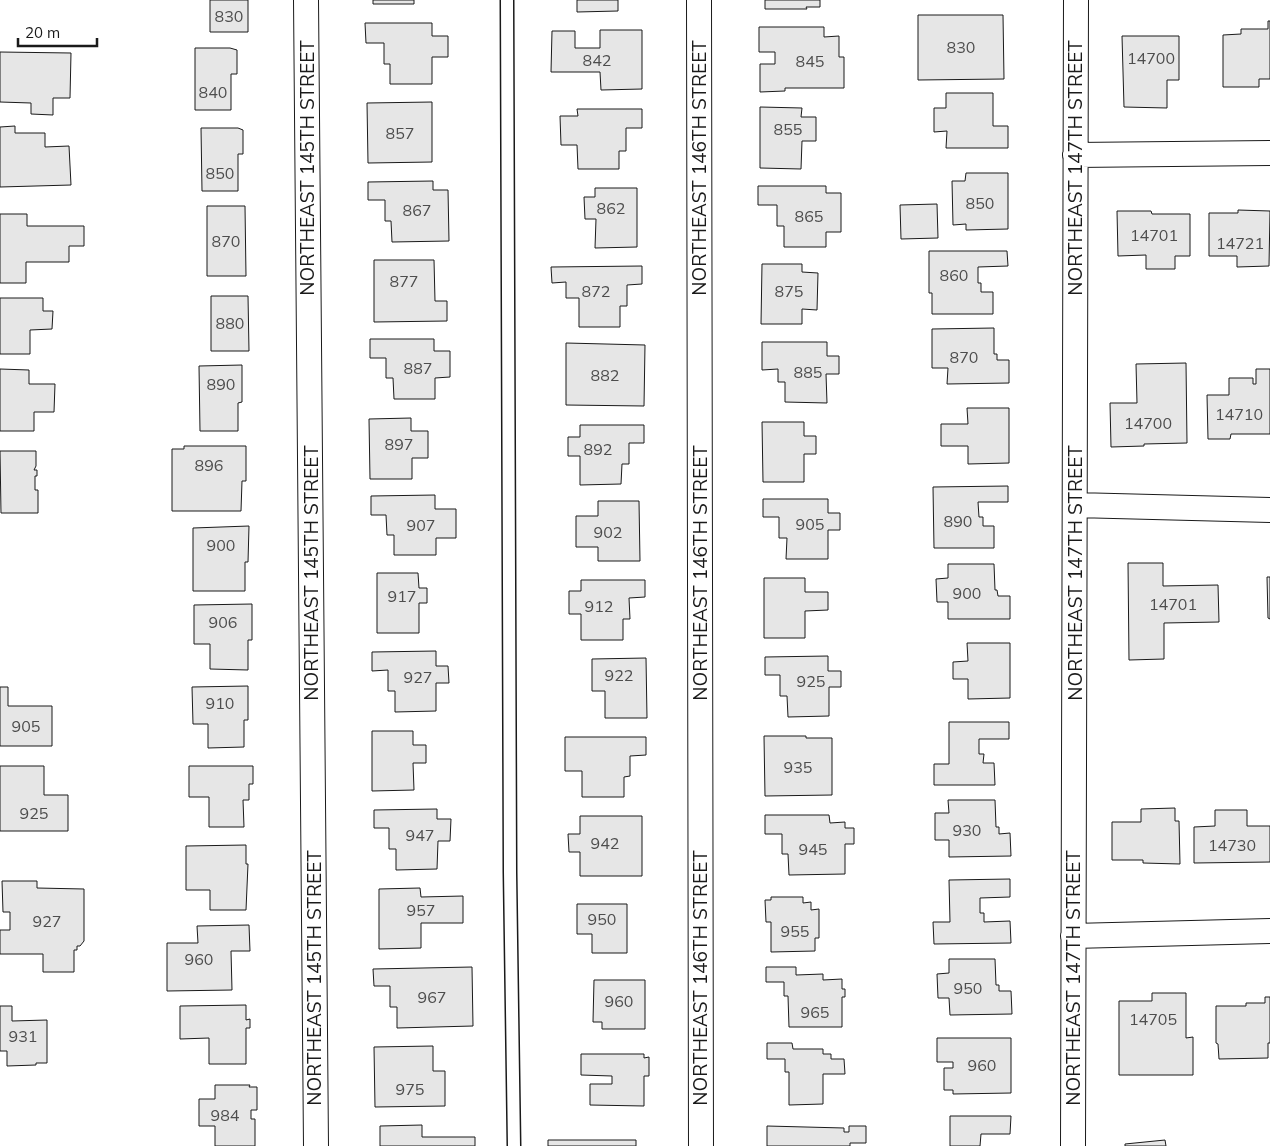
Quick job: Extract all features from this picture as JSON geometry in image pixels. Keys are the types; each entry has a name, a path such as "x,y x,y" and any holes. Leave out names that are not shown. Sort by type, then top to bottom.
{"street":[{"name":"NORTHEAST 145TH STREET","path":"306,0 316,1146"},
{"name":"NORTHEAST 146TH STREET","path":"699,0 701,1146"},
{"name":"NORTHEAST 147TH STREET","path":"1074,1146 1076,0"},
{"path":"1075,155 1270,153"},
{"path":"1075,506 1270,510"},
{"path":"1073,936 1270,931"}],"lane":[{"path":"507,0 510,862 514,1146"}],"building":[{"path":"210,0 248,0 248,32 210,32"},
{"path":"373,0 414,0 414,4 373,4"},
{"path":"577,0 618,0 618,11 577,12"},
{"path":"765,0 820,0 820,7 806,7 807,9 765,9"},
{"path":"918,15 1003,15 1004,79 918,80"},
{"path":"1268,21 1270,21 1270,79 1259,79 1259,87 1223,87 1223,35 1241,34 1241,29 1268,29"},
{"path":"365,23 432,23 432,36 448,36 448,57 432,57 432,84 390,84 390,64 384,64 384,43 366,43"},
{"path":"759,27 824,27 824,37 839,36 839,57 844,57 844,88 785,88 785,91 760,92 760,64 775,64 775,52 759,52"},
{"path":"600,30 642,30 642,89 601,90 600,72 551,72 552,31 575,31 575,48 600,48"},
{"path":"1122,36 1179,36 1179,80 1167,80 1167,108 1124,107"},
{"path":"195,48 230,48 237,50 237,74 231,74 231,110 195,110"},
{"path":"0,52 71,53 70,98 53,98 53,115 31,114 31,103 0,102"},
{"path":"946,93 993,93 993,126 1008,126 1008,148 946,148 947,131 934,132 934,108 946,108"},
{"path":"432,102 432,162 368,163 367,103"},
{"path":"760,107 802,108 801,117 816,117 816,141 802,141 801,169 760,168"},
{"path":"577,109 642,109 642,128 626,128 626,151 619,151 619,169 578,169 577,145 561,145 560,116 578,116"},
{"path":"15,126 15,133 45,133 45,147 69,146 71,185 0,187 0,127"},
{"path":"201,128 238,128 243,130 243,154 238,154 238,191 202,191"},
{"path":"966,173 1008,173 1008,229 966,230 966,224 953,225 952,181 965,181"},
{"path":"433,181 433,190 448,190 449,241 392,242 391,221 385,221 385,200 368,200 368,182"},
{"path":"758,186 826,186 826,193 841,193 841,232 826,232 826,247 784,247 784,226 777,226 777,205 758,205"},
{"path":"595,188 637,188 637,247 595,248 596,219 585,219 584,197 595,197"},
{"path":"937,204 938,238 901,239 900,205"},
{"path":"207,206 245,206 246,276 207,276"},
{"path":"1238,210 1270,211 1269,266 1237,267 1237,256 1209,256 1209,213 1238,213"},
{"path":"1117,211 1151,211 1152,214 1190,214 1190,256 1175,256 1175,269 1146,269 1146,255 1118,256"},
{"path":"0,214 27,214 27,226 84,226 84,246 69,246 69,262 26,262 26,283 0,283"},
{"path":"929,251 1007,251 1008,266 978,267 978,283 981,283 981,292 993,292 993,314 932,314 932,293 929,293"},
{"path":"374,260 434,260 435,301 447,301 447,321 374,322"},
{"path":"762,264 802,264 802,272 818,273 817,310 802,309 802,324 761,324"},
{"path":"642,266 642,284 627,285 627,306 620,306 620,327 579,327 579,298 566,298 566,282 552,283 551,267"},
{"path":"211,296 248,296 249,351 211,351"},
{"path":"0,298 43,298 43,311 53,311 52,329 30,330 30,354 0,354"},
{"path":"994,328 994,354 997,354 997,360 1009,360 1009,383 947,384 948,368 932,368 932,329"},
{"path":"370,339 434,339 434,351 450,351 450,377 435,378 435,399 394,399 393,378 386,378 386,358 370,358"},
{"path":"762,342 827,342 827,356 839,356 839,374 826,374 827,403 785,402 785,382 778,382 778,369 762,370"},
{"path":"566,343 645,345 644,406 566,405"},
{"path":"1186,363 1187,443 1111,447 1110,403 1137,403 1136,364"},
{"path":"242,365 242,402 238,403 238,431 200,431 199,366"},
{"path":"0,369 29,370 29,384 55,384 54,412 34,412 34,431 0,431"},
{"path":"1256,369 1270,369 1270,434 1231,434 1230,439 1208,439 1207,395 1229,395 1229,378 1253,378 1253,384 1256,384"},
{"path":"967,408 1009,408 1009,463 968,464 968,446 941,446 941,424 968,424"},
{"path":"411,418 411,431 428,431 428,458 412,458 412,479 370,479 369,419"},
{"path":"762,422 804,422 804,436 816,436 816,454 804,454 804,482 763,482"},
{"path":"580,425 644,425 644,443 629,443 629,464 622,464 621,484 580,485 580,456 568,456 568,437 580,437"},
{"path":"184,446 246,446 246,481 242,481 241,511 172,511 172,449 184,449"},
{"path":"0,451 36,451 36,466 34,470 37,470 35,490 38,490 38,513 1,513"},
{"path":"1008,486 1008,502 978,502 979,517 983,517 983,526 994,526 994,548 934,548 933,487"},
{"path":"435,495 435,509 456,509 456,538 436,538 436,555 394,555 394,535 387,535 386,515 371,515 371,496"},
{"path":"763,499 828,499 828,513 840,513 840,530 828,530 828,559 786,559 787,538 779,538 779,517 763,517"},
{"path":"598,501 639,501 640,561 598,561 598,547 576,547 576,516 598,516"},
{"path":"249,526 248,562 245,562 245,591 193,591 193,528"},
{"path":"1128,563 1163,563 1163,586 1218,585 1219,622 1164,623 1164,659 1129,660"},
{"path":"948,564 994,564 995,590 997,590 998,596 1010,596 1010,619 948,619 948,602 937,602 936,579 948,578"},
{"path":"377,573 418,573 419,588 427,588 427,603 419,603 419,633 377,633"},
{"path":"1267,577 1270,577 1270,619 1268,618"},
{"path":"764,578 805,578 805,592 828,592 828,610 805,611 805,638 764,638"},
{"path":"581,580 645,580 645,597 629,598 630,619 623,619 623,640 581,640 581,614 569,614 569,591 581,591"},
{"path":"252,604 252,640 248,640 248,670 210,669 210,644 194,644 194,605"},
{"path":"967,643 1010,643 1010,698 968,699 968,679 953,679 953,662 968,661"},
{"path":"436,651 436,666 448,666 449,683 436,683 436,711 395,712 395,691 388,691 388,670 372,671 372,652"},
{"path":"828,656 828,671 841,671 841,687 829,687 829,716 788,717 787,696 780,696 780,675 765,675 765,657"},
{"path":"646,658 647,718 605,718 605,691 592,691 592,659"},
{"path":"248,686 248,720 244,720 244,747 208,748 208,724 193,724 192,687"},
{"path":"0,687 8,687 8,706 52,706 52,746 0,746"},
{"path":"949,722 1009,722 1009,739 979,739 979,754 984,754 983,763 994,763 995,785 934,785 934,764 949,764"},
{"path":"372,731 413,731 413,745 426,745 426,763 413,763 414,790 372,791"},
{"path":"764,736 832,738 832,795 765,796"},
{"path":"565,737 646,737 646,755 630,756 630,776 624,777 624,797 582,797 582,771 565,771"},
{"path":"0,766 44,766 44,795 68,795 68,831 0,831"},
{"path":"189,766 253,766 253,784 249,784 249,800 243,800 244,827 209,827 209,797 189,797"},
{"path":"948,800 995,800 996,827 999,827 999,834 1010,833 1011,856 949,857 949,840 935,840 935,813 949,813"},
{"path":"1175,808 1175,821 1179,821 1180,864 1143,863 1143,860 1112,860 1112,822 1141,822 1141,809"},
{"path":"437,809 437,819 451,819 450,841 438,841 437,869 396,870 396,849 389,849 389,828 374,828 374,810"},
{"path":"1215,810 1247,810 1247,826 1270,826 1270,862 1194,863 1194,827 1215,826"},
{"path":"765,815 829,815 830,823 845,822 845,828 854,828 854,844 845,844 845,874 789,875 788,854 782,854 782,834 765,834"},
{"path":"580,816 642,816 642,876 580,876 580,852 569,852 568,834 580,834"},
{"path":"246,845 246,864 248,864 246,910 210,910 210,890 186,890 186,846"},
{"path":"1010,879 1010,897 980,898 980,913 984,913 984,922 1010,921 1011,943 934,944 933,922 950,922 949,880"},
{"path":"2,881 37,881 37,888 84,889 84,941 80,946 77,946 77,950 74,950 74,972 43,972 43,954 0,954 0,930 10,930 10,912 3,912"},
{"path":"420,888 421,897 463,896 463,923 421,923 421,948 379,949 379,889"},
{"path":"771,897 803,897 803,903 811,902 811,910 819,909 819,938 815,938 815,951 771,952 771,922 766,922 765,900 771,900"},
{"path":"577,904 627,904 627,953 592,953 592,934 577,934"},
{"path":"249,925 250,951 231,951 232,990 167,991 167,943 198,943 197,926"},
{"path":"949,959 995,959 996,985 999,985 999,991 1011,991 1012,1014 950,1015 949,998 938,998 937,974 949,973"},
{"path":"472,967 473,1026 397,1028 397,1007 390,1007 390,986 374,986 373,969"},
{"path":"766,967 796,967 796,975 823,974 823,980 842,979 842,989 845,989 845,997 842,997 842,1027 789,1027 788,996 784,996 784,982 766,982"},
{"path":"594,980 645,980 645,1029 602,1029 602,1022 593,1022"},
{"path":"1152,993 1186,993 1186,1038 1193,1037 1193,1075 1119,1075 1119,1001 1152,1001"},
{"path":"1265,997 1270,997 1270,1043 1268,1043 1268,1058 1219,1059 1218,1044 1216,1043 1216,1006 1246,1006 1246,1003 1265,1003"},
{"path":"246,1005 246,1020 250,1019 250,1028 246,1028 246,1064 209,1064 209,1038 180,1039 180,1006"},
{"path":"0,1006 12,1006 12,1021 47,1020 47,1063 7,1066 7,1051 0,1051"},
{"path":"937,1038 1011,1038 1011,1093 953,1094 953,1090 944,1090 944,1068 953,1068 953,1062 937,1062"},
{"path":"767,1043 792,1043 793,1049 823,1049 823,1054 831,1054 831,1059 844,1059 845,1074 823,1074 823,1104 789,1105 789,1072 785,1072 785,1059 767,1059"},
{"path":"433,1046 433,1071 445,1071 445,1106 375,1107 374,1047"},
{"path":"581,1054 644,1054 644,1058 649,1057 649,1076 644,1076 644,1106 590,1105 590,1084 612,1084 612,1076 581,1075"},
{"path":"215,1085 250,1085 249,1087 257,1087 257,1110 251,1110 251,1119 255,1119 255,1146 215,1146 215,1126 199,1126 199,1099 215,1099"},
{"path":"950,1116 1011,1116 1010,1134 981,1134 980,1146 950,1146"},
{"path":"422,1125 422,1137 475,1137 475,1146 380,1146 380,1126"},
{"path":"767,1126 844,1128 844,1132 849,1132 849,1126 866,1126 866,1143 850,1143 850,1146 767,1146"},
{"path":"548,1140 636,1140 636,1146 548,1146"},
{"path":"1165,1140 1166,1146 1125,1146 1125,1144"}]}
